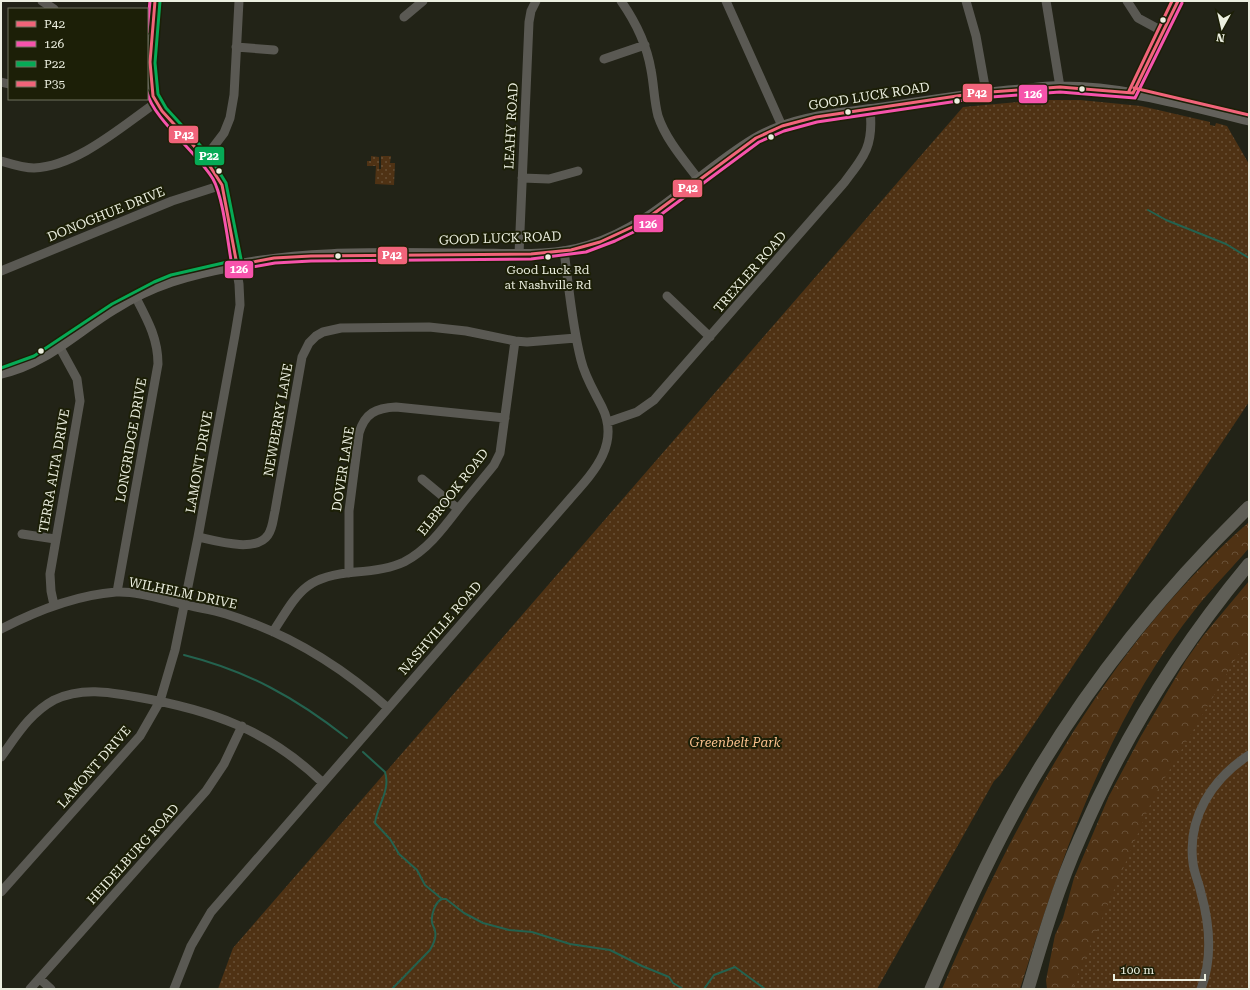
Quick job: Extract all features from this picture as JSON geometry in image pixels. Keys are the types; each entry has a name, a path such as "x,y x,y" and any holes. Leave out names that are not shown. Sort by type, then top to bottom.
{"highway":[{"path":"931,989 982,875 1003,834 1042,763 1071,718 1129,638 1158,602 1188,568 1249,506"},
{"path":"1028,989 1048,922 1068,866 1100,791 1122,748 1172,665 1222,596 1249,564"}],"main road":[{"name":"GOOD LUCK ROAD","path":"1,373 36,360 59,346 100,317 135,296 172,280 237,265 274,258 311,256 519,254 564,251 585,247 626,230 660,210 756,138 782,126 826,115 870,110 986,92 1060,87 1133,93 1249,120"}],"street":[{"path":"42,1 52,8"},
{"name":"LAMONT DRIVE","path":"1,892 140,736 160,701 175,650 198,537 240,305 237,265 222,185 205,158 162,111 153,95 151,76 155,1"},
{"path":"205,158 224,133 230,118 234,95 239,1"},
{"path":"404,17 423,1"},
{"name":"LEAHY ROAD","path":"519,254 529,22 531,10 536,1"},
{"path":"621,1 645,45 651,70 656,106 661,122 678,152 699,180"},
{"path":"726,1 782,126"},
{"path":"966,1 976,36 986,92"},
{"path":"1046,1 1060,87"},
{"path":"1127,1 1138,18 1162,31"},
{"path":"1133,93 1178,1"},
{"path":"604,59 645,45"},
{"path":"236,47 274,50"},
{"path":"1,161 35,168 52,165 80,154 157,102"},
{"name":"TREXLER ROAD","path":"608,422 636,412 654,400 811,221 865,155 871,135 870,110"},
{"path":"522,178 549,179 578,171"},
{"name":"DONOGHUE DRIVE","path":"1,271 172,201 222,185"},
{"name":"NASHVILLE ROAD","path":"174,989 191,946 211,912 597,466 605,450 608,422 602,407 586,378 576,338 564,251"},
{"name":"LONGRIDGE DRIVE","path":"117,592 158,364 155,338 135,296"},
{"path":"667,296 710,337"},
{"name":"NEWBERRY LANE","path":"198,537 247,545 262,540 267,536 271,529 275,510 302,357 309,343 323,332 341,328 428,327 466,331 515,341 542,341 576,338"},
{"name":"ELBROOK ROAD","path":"273,632 289,608 306,587 322,577 336,573 374,570 403,562 425,548 458,509 494,465 503,442 515,341"},
{"name":"TERRA ALTA DRIVE","path":"54,606 50,574 80,401 77,379 59,346"},
{"name":"DOVER LANE","path":"349,573 348,511 359,433 363,422 369,415 378,409 396,407 505,418"},
{"path":"422,479 458,509"},
{"path":"22,534 55,539"},
{"name":"WILHELM DRIVE","path":"1,629 54,606 81,598 117,592 184,605 225,614 290,638 330,662 355,680 388,708"},
{"path":"1,757 28,719 56,700 76,693 93,691 109,692 202,710 242,726 288,753 306,767 323,784"},
{"name":"HEIDELBURG ROAD","path":"30,989 203,794 224,764 242,726"},
{"path":"1202,989 1209,958 1209,928 1193,864 1194,830 1198,816 1212,788 1235,765 1249,755"},
{"path":"40,979 51,989"}],"green space":[{"name":"Greenbelt Park","path":"1039,100 1080,100 1141,106 1210,122 1210,125 1215,126 1216,123 1227,126 1249,164 1249,402 1000,775 994,781 877,989 218,989 233,948 963,107"},
{"path":"371,156 379,157 379,169 381,169 381,156 391,156 390,163 395,163 394,185 375,184 376,166 367,166 367,161 371,161"},
{"path":"1249,522 1249,548 1209,592 1166,650 1138,695 1113,742 1071,839 1020,989 942,989 1001,861 1034,799 1070,738 1109,679 1151,623 1198,571"},
{"path":"1249,581 1249,989 1047,989 1046,980 1055,935 1063,918 1074,878 1109,796 1141,736 1186,660 1203,636"},
{"path":"1249,645 1249,989 1072,989 1153,798 1238,655"}],"waterway":[{"path":"1148,210 1166,220 1226,244 1249,258"},
{"path":"184,655 229,669 290,698 347,738"},
{"path":"363,752 385,772 385,792 375,823 390,839 399,854 417,870 425,885 442,899"},
{"path":"392,989 430,950 435,936 435,930 432,924 433,912 437,903 442,899 446,899 464,913 483,923 509,930 532,932 570,944 610,950 642,966 669,977 673,983 683,989"},
{"path":"704,989 714,975 735,967 765,989"}],"transit line":[{"name":"126","path":"148,22 150,1"},
{"name":"P42","path":"155,1 150,62 153,96 162,111 204,157 222,185 237,265"},
{"name":"P22","path":"160,1 155,63 158,94 166,108 208,154 226,183 242,264"},
{"name":"P35","path":"1129,91 1172,1"},
{"name":"P42","path":"1133,93 1178,1"},
{"name":"126","path":"148,94 151,102 166,124 206,169 217,187 225,221 232,266 235,270 275,263 311,261 531,259 586,252 615,241 644,227 759,142 784,131 817,122 978,98 1060,92 1135,98 1182,3"},
{"name":"P42","path":"237,265 274,258 311,256 531,254 571,250 600,242 641,223 756,138 782,126 816,117 977,93 1060,87 1133,93"},
{"name":"P35","path":"1134,88 1249,115"},
{"name":"P22","path":"1,368 34,356 112,304 154,282 171,275 236,260"}],"place":[{"name":"Good Luck Rd at Nashville Rd","path":"548,257"}]}
